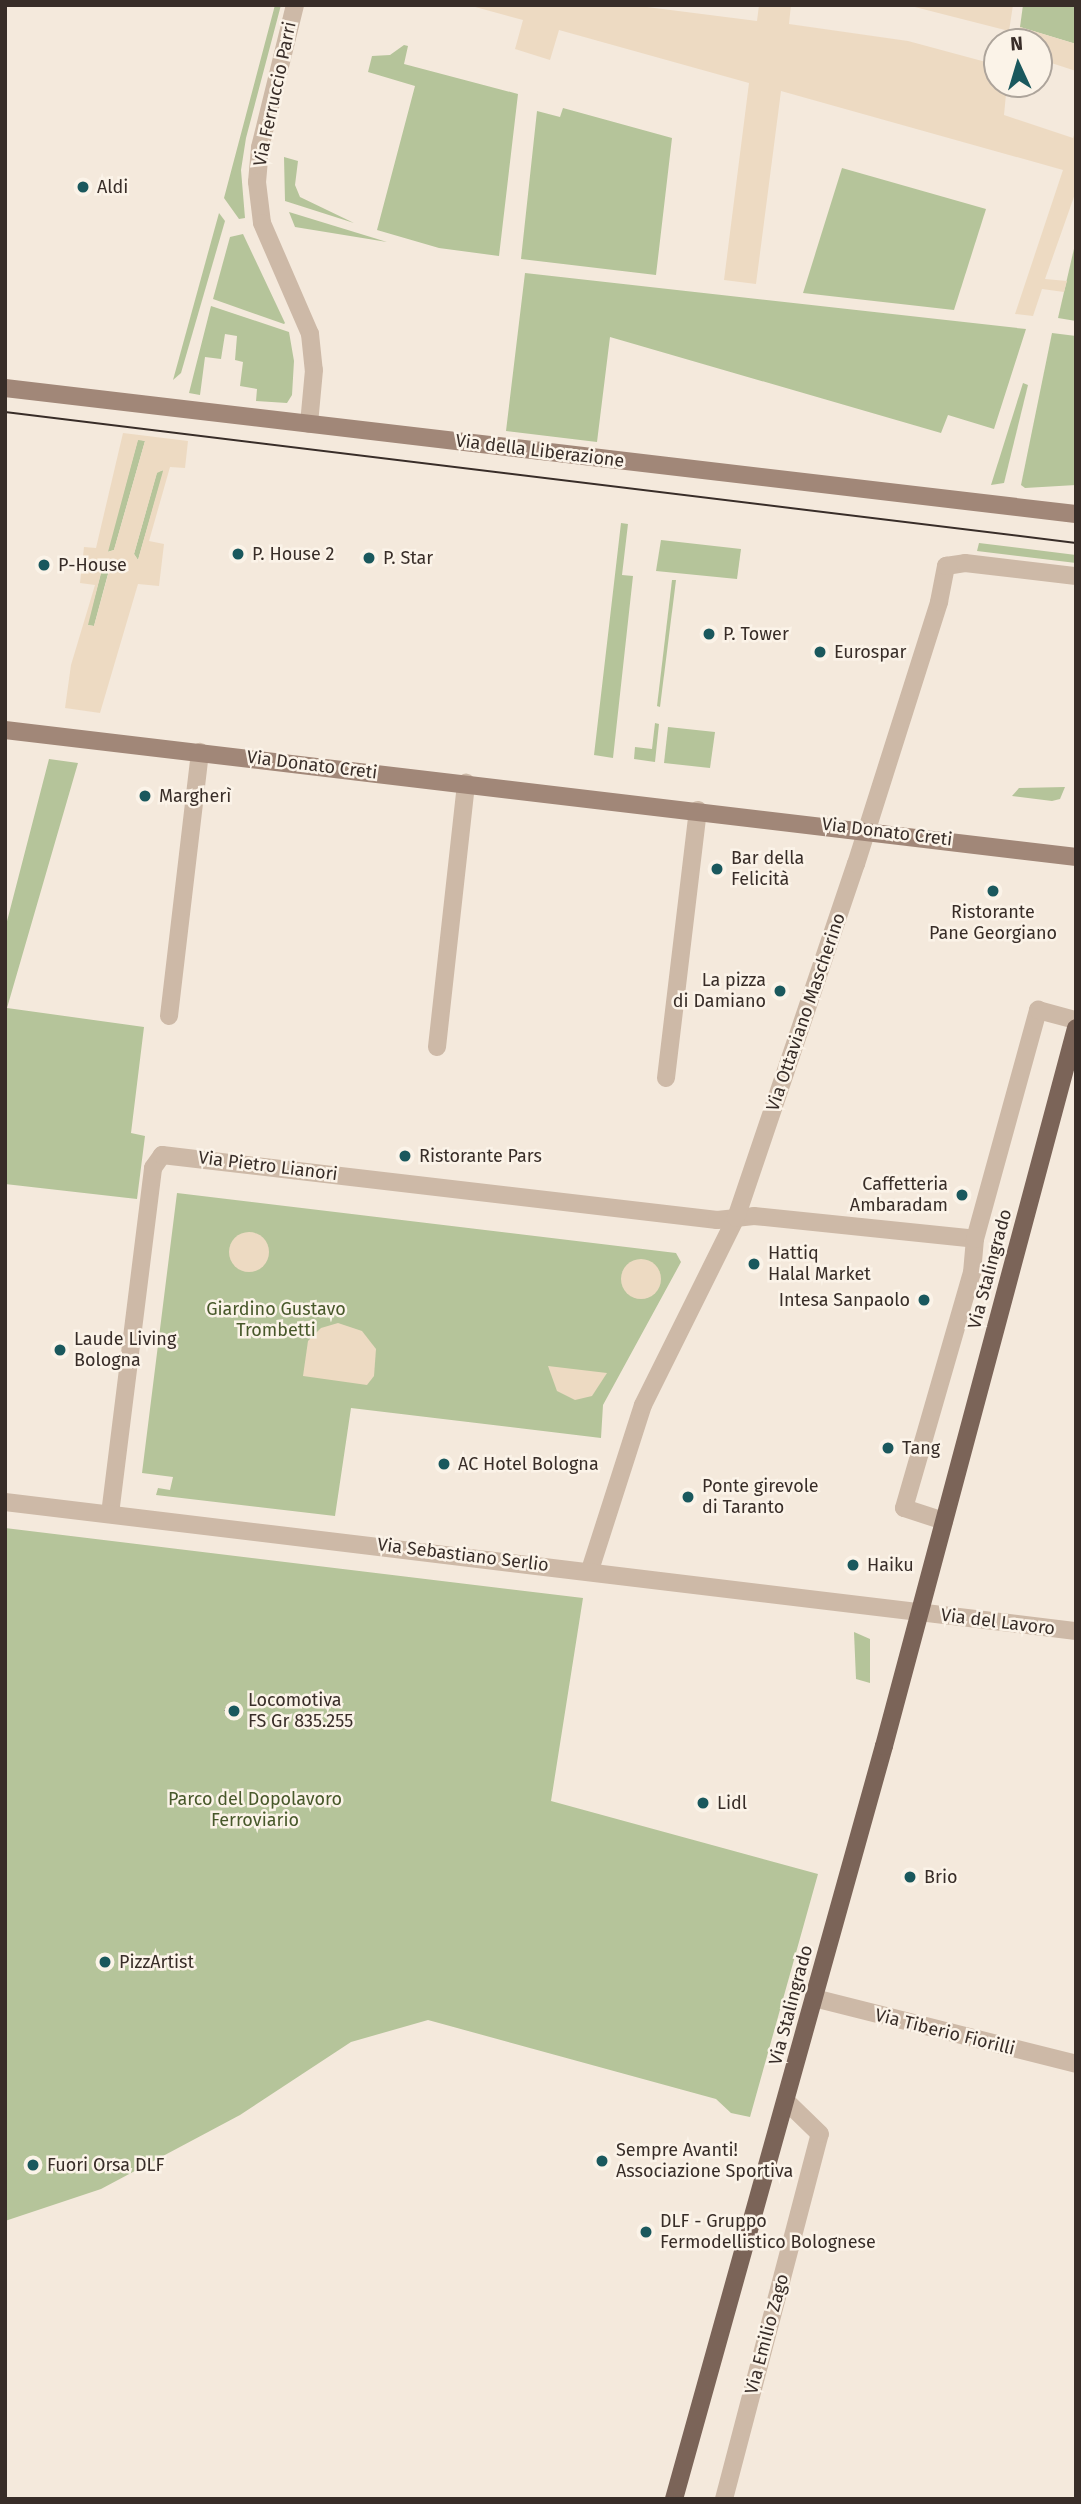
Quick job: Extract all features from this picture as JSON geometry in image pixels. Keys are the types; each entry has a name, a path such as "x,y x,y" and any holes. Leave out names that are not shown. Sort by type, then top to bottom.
{"main road":[{"name":"Via della Liberazione","path":"5,388 1076,514"},
{"name":"Via Donato Creti","path":"5,730 867,830 1076,857"},
{"name":"Via Stalingrado","path":"674,2499 920,1612 1076,1028"}],"street":[{"name":"Via Ferruccio Parri","path":"295,5 260,148 257,182 262,223 310,334 314,370 309,424"},
{"name":"Via Ottaviano Mascherino","path":"590,1570 643,1405 736,1218 867,830 947,563 1076,576"},
{"path":"169,1016 200,752"},
{"path":"437,1047 466,783"},
{"path":"666,1078 698,810"},
{"name":"Via Stalingrado","path":"944,1521 904,1508 972,1273 975,1239 1038,1010 1076,1020"},
{"name":"Via Pietro Lianori","path":"110,1514 153,1168 162,1155 717,1220 736,1218"},
{"name":"Via Stalingrado","path":"736,1218 975,1239"},
{"name":"Via Sebastiano Serlio","path":"5,1502 590,1570 920,1612"},
{"name":"Via del Lavoro","path":"920,1612 1076,1632"},
{"name":"Via Tiberio Fiorilli","path":"814,1998 1076,2064"},
{"name":"Via Emilio Zago","path":"724,2499 820,2134 786,2101"}],"green space":[{"path":"275,5 281,5 246,138 241,170 245,218 239,219 224,198"},
{"path":"1023,5 1076,5 1076,44 1053,37 1053,28 1020,27"},
{"path":"404,45 408,46 404,64 518,94 499,256 439,248 377,230 415,86 368,72 372,56 390,55"},
{"path":"563,108 672,138 656,275 521,259 537,111 560,117"},
{"path":"284,157 298,161 295,185 300,197 354,223 285,201"},
{"path":"842,168 986,209 954,310 803,293"},
{"path":"289,212 387,242 295,227"},
{"path":"219,213 225,221 181,373 173,380"},
{"path":"243,234 284,324 213,299 230,237"},
{"path":"1076,240 1076,321 1058,318"},
{"path":"525,273 1026,329 994,429 948,415 941,433 610,337 597,442 506,431"},
{"path":"211,306 289,332 294,361 292,395 287,403 256,401 257,389 240,386 243,362 235,360 237,336 225,334 221,359 205,357 200,395 189,393"},
{"path":"1052,333 1076,336 1076,485 1025,488 1021,485"},
{"path":"1023,383 1028,385 1004,483 991,485"},
{"path":"138,439 145,441 114,550 107,552"},
{"path":"164,470 138,560 134,554 157,472"},
{"path":"621,523 628,524 622,575 633,576 613,758 594,755"},
{"path":"661,540 741,549 737,579 656,571"},
{"path":"979,543 1076,555 1076,563 977,551"},
{"path":"109,570 94,626 87,625 101,573"},
{"path":"672,580 676,580 660,707 657,706"},
{"path":"655,723 659,724 655,762 634,759 635,747 652,749"},
{"path":"668,727 715,732 710,768 664,763"},
{"path":"49,759 78,763 7,1008 144,1027 131,1133 145,1136 137,1199 5,1184 5,929"},
{"path":"1065,787 1060,799 1052,801 1012,796 1019,788"},
{"name":"Giardino Gustavo Trombetti","path":"177,1193 676,1253 681,1262 603,1405 601,1438 351,1408 335,1516 156,1495 158,1488 170,1490 173,1477 142,1473"},
{"name":"Parco del Dopolavoro Ferroviario","path":"5,1528 583,1598 551,1801 818,1874 750,2117 731,2113 716,2099 428,2020 351,2042 240,2115 101,2189 5,2221"},
{"path":"854,1632 870,1639 870,1683 856,1679"}],"shaded area":[{"path":"468,5 631,5 757,21 759,5 791,5 789,24 908,41 983,61 983,98 1006,98 1004,115 1073,138 1076,130 1076,191 1045,279 1067,281 1064,292 1042,289 1033,316 1015,314 1063,170 781,91 756,284 724,280 749,83 559,30 550,60 515,49 523,20"},
{"path":"907,5 1013,5 1009,28 997,28"},
{"path":"1053,37 1076,44 1076,71 1053,64"},
{"path":"123,433 188,441 185,468 170,467 149,541 164,544 159,586 138,584 100,713 65,708 71,665 95,585 80,583 84,547 96,548","holes":["138,440 145,441 114,550 108,552","163,470 138,560 134,554 157,473","109,571 94,626 88,625 101,573"]},
{"path":"249,1232 257,1233 263,1238 268,1244 268,1260 263,1266 257,1271 249,1272 241,1271 235,1266 230,1260 229,1252 230,1244 235,1238 241,1233"},
{"path":"641,1259 655,1265 661,1279 655,1293 641,1299 627,1293 621,1279 627,1265"},
{"path":"338,1323 362,1331 376,1349 374,1376 367,1385 303,1376 308,1341 321,1328"},
{"path":"548,1366 607,1373 592,1396 575,1400 557,1391"}],"tram line":[{"path":"5,412 1076,543"}],"railway":[{"path":"225,1708 244,1714"}],"place":[{"name":"Aldi","path":"83,187"},
{"name":"P. House 2","path":"238,554"},
{"name":"P. Star","path":"369,558"},
{"name":"P-House","path":"44,565"},
{"name":"P. Tower","path":"709,634"},
{"name":"Eurospar","path":"820,652"},
{"name":"Margherì","path":"145,796"},
{"name":"Bar della Felicità","path":"717,869"},
{"name":"Ristorante Pane Georgiano","path":"993,891"},
{"name":"La pizza di Damiano","path":"780,991"},
{"name":"Ristorante Pars","path":"405,1156"},
{"name":"Caffetteria Ambaradam","path":"962,1195"},
{"name":"Hattiq Halal Market","path":"754,1264"},
{"name":"Intesa Sanpaolo","path":"924,1300"},
{"name":"Laude Living Bologna","path":"60,1350"},
{"name":"Tang","path":"888,1448"},
{"name":"AC Hotel Bologna","path":"444,1464"},
{"name":"Ponte girevole di Taranto","path":"688,1497"},
{"name":"Haiku","path":"853,1565"},
{"name":"Locomotiva FS Gr 835.255","path":"234,1711"},
{"name":"Lidl","path":"703,1803"},
{"name":"Brio","path":"910,1877"},
{"name":"PizzArtist","path":"105,1962"},
{"name":"Sempre Avanti! Associazione Sportiva","path":"602,2161"},
{"name":"Fuori Orsa DLF","path":"33,2165"},
{"name":"DLF - Gruppo Fermodellistico Bolognese","path":"646,2232"}]}
